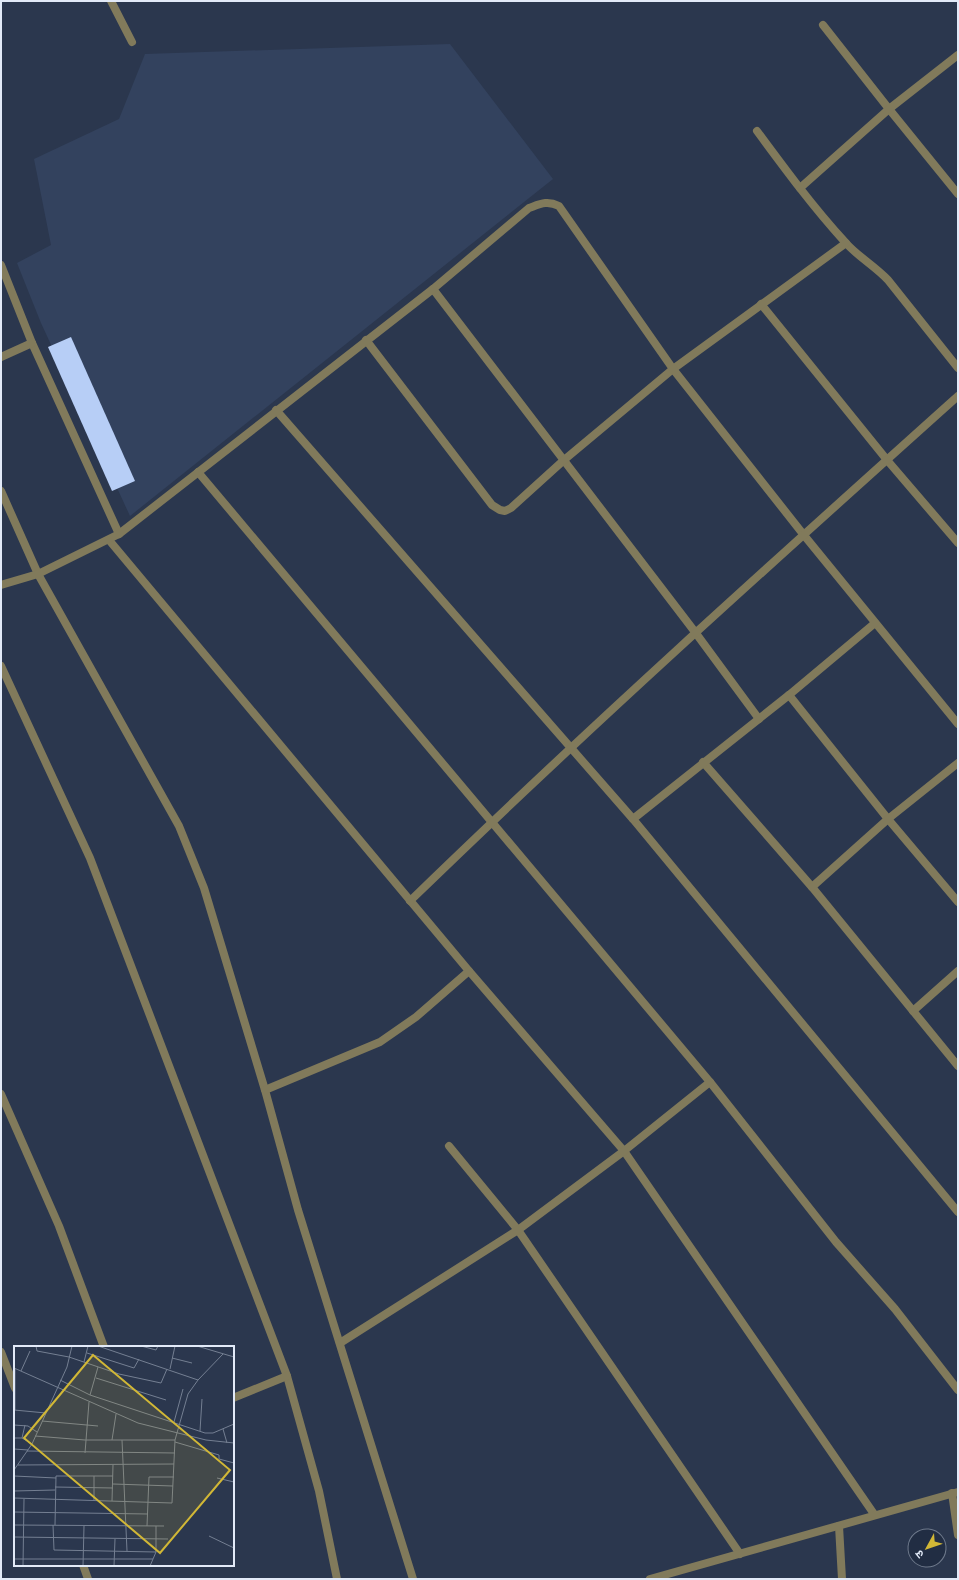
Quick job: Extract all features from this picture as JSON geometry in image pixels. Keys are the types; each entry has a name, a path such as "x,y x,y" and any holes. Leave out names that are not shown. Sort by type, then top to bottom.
{"street":[{"path":"111,1 132,42"},
{"path":"823,25 958,194"},
{"path":"800,188 889,109 958,54"},
{"path":"757,131 800,188 846,243 876,267 888,280 958,368"},
{"path":"1,585 38,574 119,534 432,289 529,208 544,202 551,202 559,206 673,369 803,534 958,724"},
{"path":"366,340 492,505 505,511 511,508 564,460 673,369 846,243"},
{"path":"1,265 32,343 119,534"},
{"path":"432,289 695,632 759,719"},
{"path":"761,304 887,460 958,543"},
{"path":"1,357 32,343"},
{"path":"410,901 570,748 695,632 958,396"},
{"path":"276,410 633,819 958,1212"},
{"path":"198,472 710,1082 836,1242 895,1309 958,1390"},
{"path":"1,490 38,574 178,826 204,888 265,1090 298,1210 413,1579"},
{"path":"109,540 469,971 624,1151 874,1514"},
{"path":"633,819 789,695 875,623"},
{"path":"1,666 90,858 287,1376 319,1491 337,1579"},
{"path":"789,695 888,819 958,902"},
{"path":"703,762 812,887 958,1066"},
{"path":"812,887 888,819 958,763"},
{"path":"265,1090 380,1042 416,1017 469,971"},
{"path":"912,1011 958,971"},
{"path":"340,1343 518,1230 624,1151 710,1082"},
{"path":"1,1094 59,1226 104,1346"},
{"path":"449,1146 518,1230 637,1407 740,1554"},
{"path":"1,1352 14,1385"},
{"path":"234,1398 287,1376"},
{"path":"650,1579 660,1578 840,1526 874,1514 955,1492 958,1535"},
{"path":"840,1526 842,1579"},
{"path":"82,1566 88,1579"}],"shaded area":[{"path":"450,44 553,179 130,516 41,323 17,263 51,245 34,159 119,119 145,54"}],"building":[{"path":"71,337 135,481 112,491 48,347"}]}
